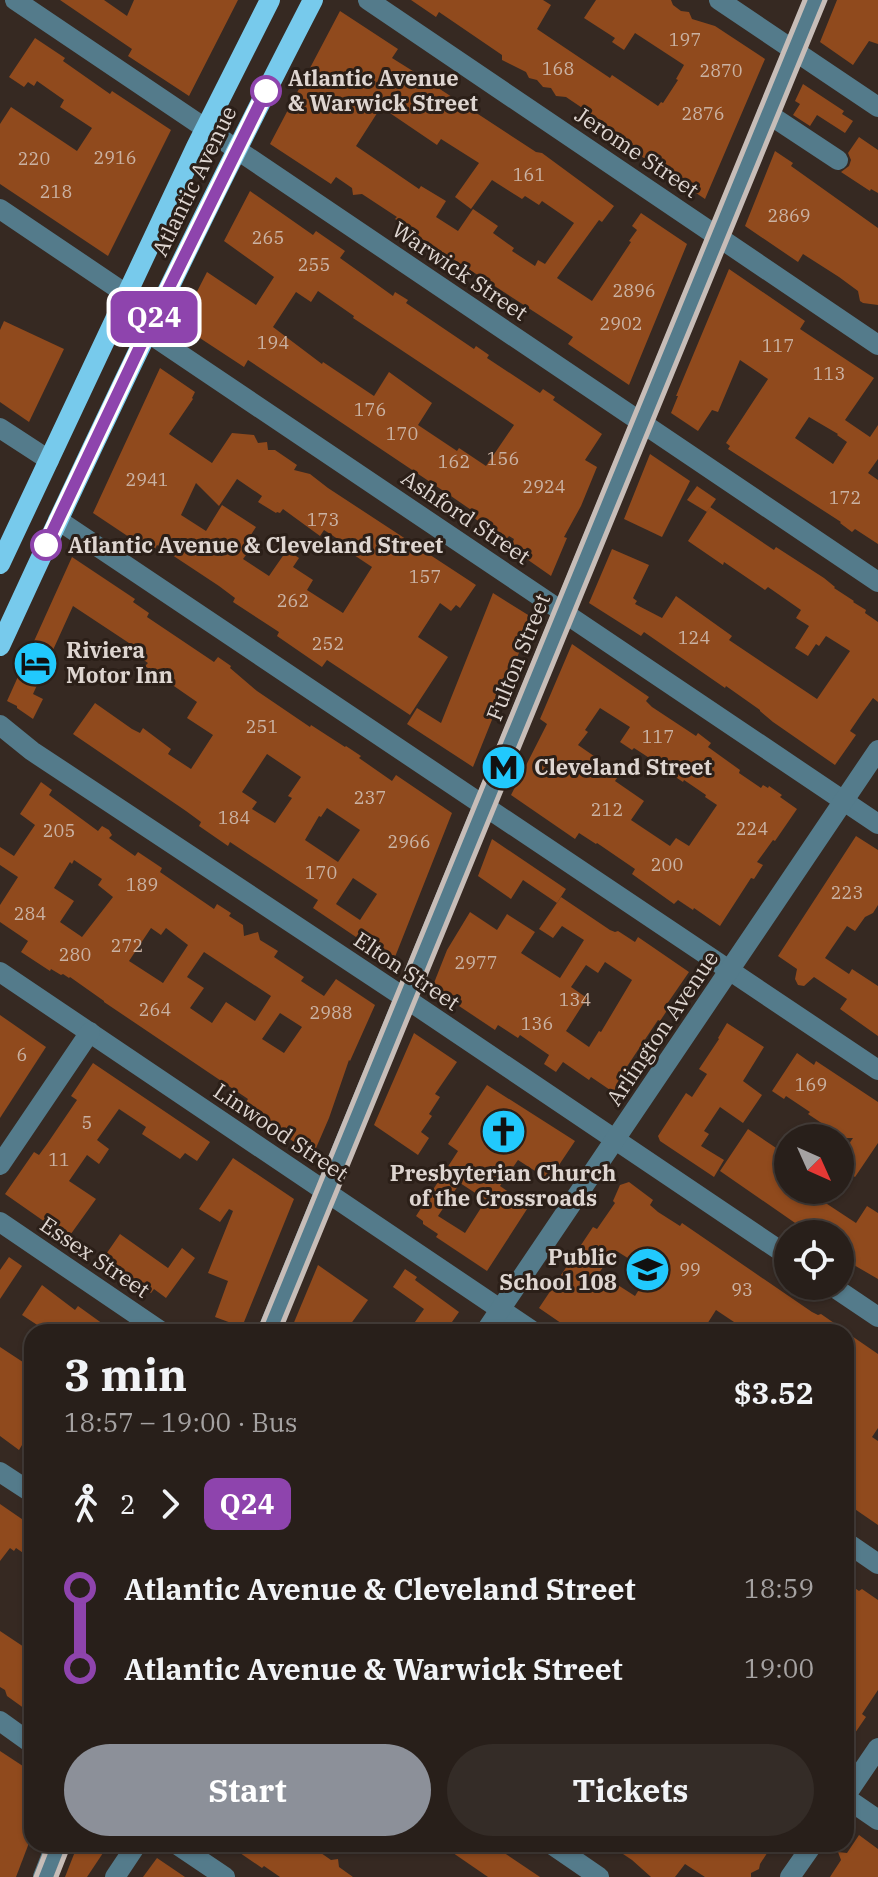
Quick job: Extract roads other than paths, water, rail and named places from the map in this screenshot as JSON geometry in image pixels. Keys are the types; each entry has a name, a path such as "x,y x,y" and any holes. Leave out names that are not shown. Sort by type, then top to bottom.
{"main road":[{"name":"Atlantic Avenue","path":"0,564 205,128 270,0"},
{"name":"Atlantic Avenue","path":"0,646 147,332 313,0"}],"street":[{"name":"Warwick Street","path":"15,0 878,582"},
{"name":"Jerome Street","path":"368,0 878,345"},
{"path":"719,0 878,107"},
{"name":"Fulton Street","path":"270,1324 814,0"},
{"path":"767,113 838,160"},
{"path":"0,209 126,294"},
{"name":"Ashford Street","path":"147,332 878,824"},
{"path":"0,428 49,460"},
{"path":"58,520 878,1070"},
{"name":"Elton Street","path":"0,725 32,751 774,1247"},
{"name":"Arlington Avenue","path":"491,1324 878,750"},
{"name":"Linwood Street","path":"0,972 523,1324"},
{"path":"0,1165 90,1032"},
{"name":"Essex Street","path":"0,1222 150,1324"},
{"path":"853,1300 878,1317"},
{"path":"0,1472 24,1488"},
{"path":"854,1548 878,1564"},
{"path":"0,1721 24,1738"},
{"path":"854,1785 878,1748"},
{"path":"854,1803 878,1820"},
{"path":"43,1877 53,1852"},
{"path":"115,1877 132,1852"},
{"path":"188,1852 225,1877"},
{"path":"563,1852 599,1877"},
{"path":"790,1877 807,1852"}],"railway":[{"path":"262,1324 805,0"},
{"path":"282,1324 825,0"},
{"path":"36,1877 46,1852"},
{"path":"56,1877 66,1852"}],"place":[{"name":"Atlantic Avenue & Warwick Street","path":"266,91"},
{"name":"Atlantic Avenue & Cleveland Street","path":"46,545"},
{"name":"Riviera Motor Inn","path":"35,663"},
{"name":"Cleveland Street","path":"503,767"},
{"name":"Presbyterian Church of the Crossroads","path":"503,1132"},
{"name":"Public School 108","path":"648,1270"}]}
